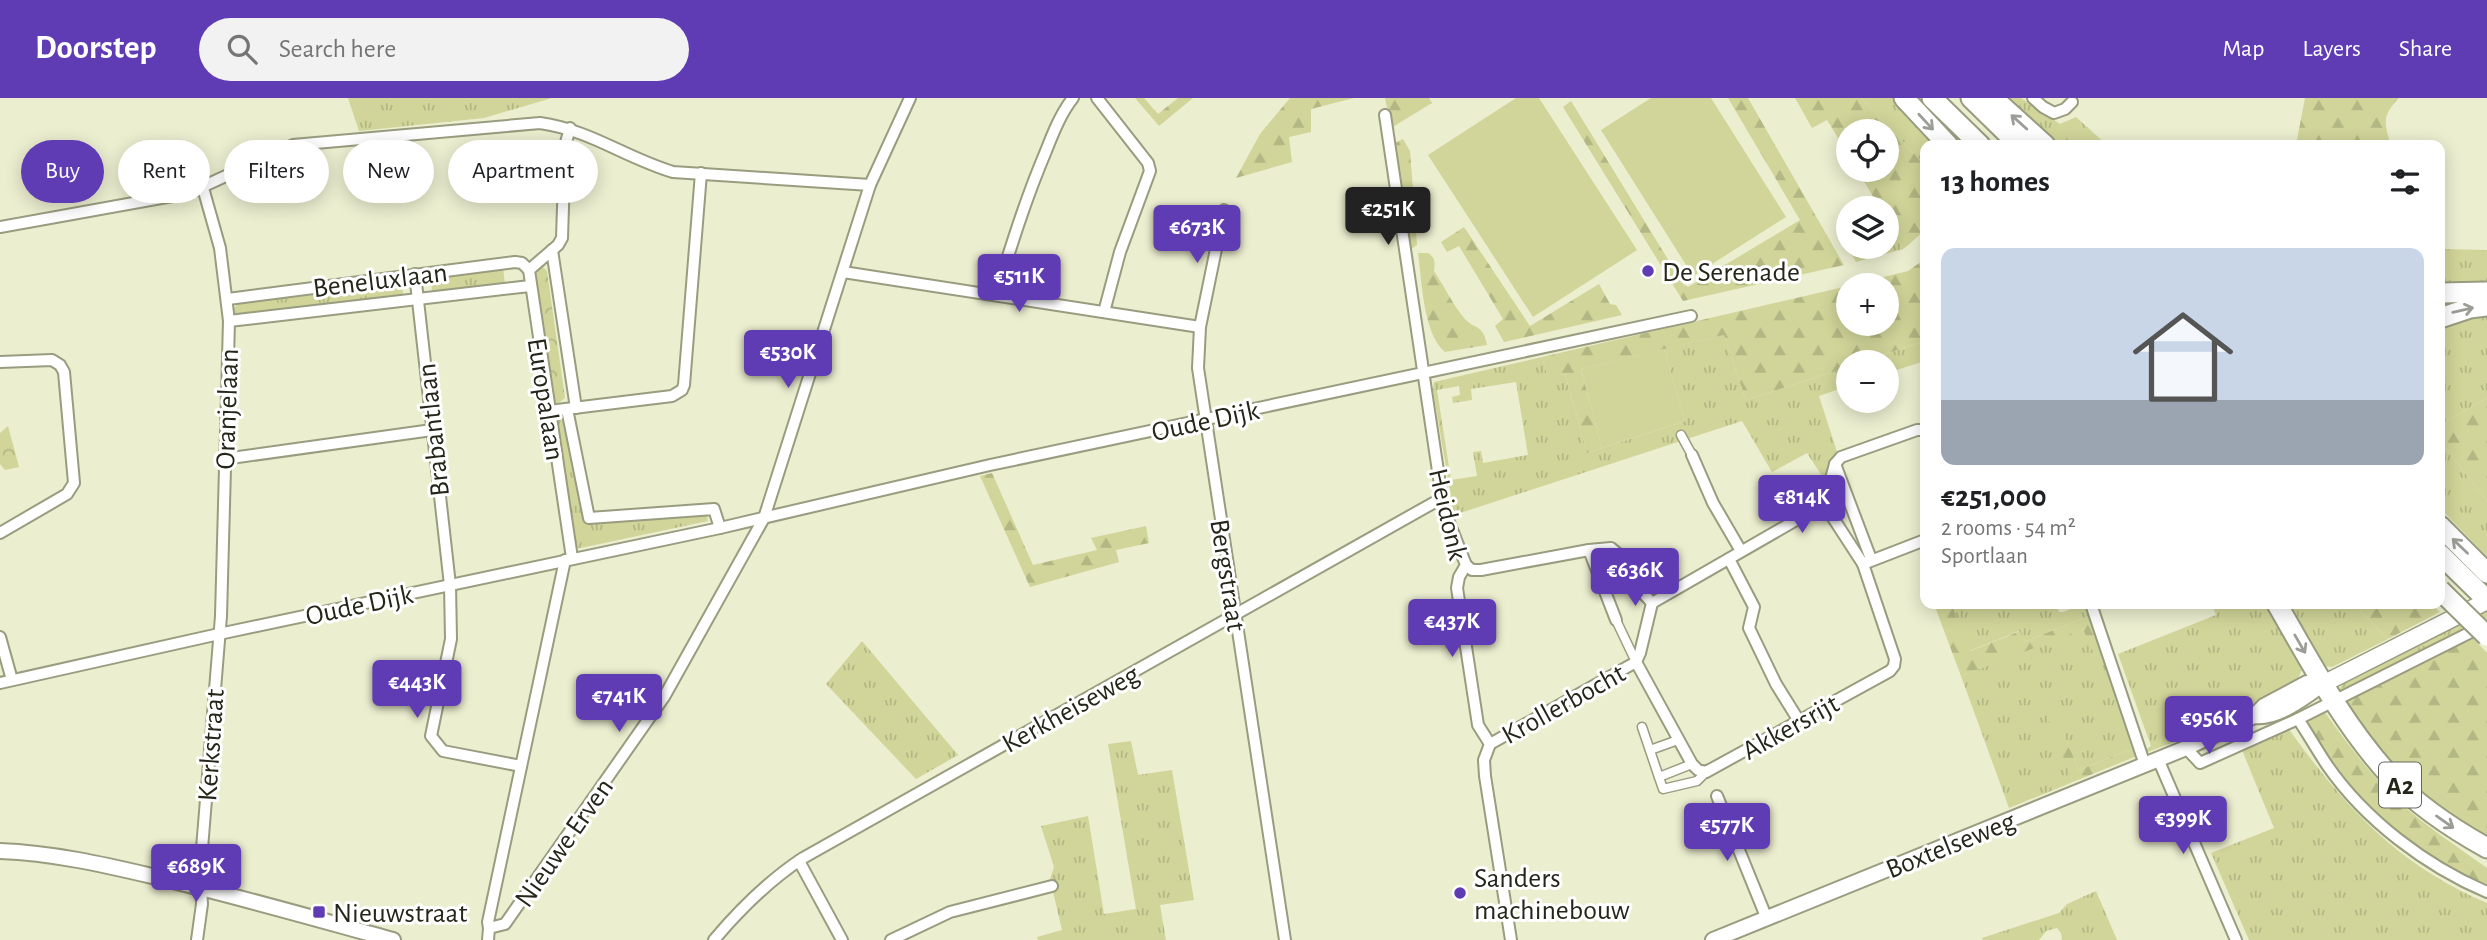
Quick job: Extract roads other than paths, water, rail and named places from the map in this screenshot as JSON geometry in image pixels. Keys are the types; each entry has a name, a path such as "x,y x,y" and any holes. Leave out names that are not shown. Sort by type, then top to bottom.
{"highway":[{"path":"1904,98 1943,140"},
{"path":"1932,98 1975,140"},
{"path":"1971,98 2015,140"},
{"path":"1993,98 2039,140"},
{"path":"2445,293 2487,292"},
{"path":"2445,316 2470,308 2487,306"},
{"path":"2445,531 2484,570"},
{"path":"2445,559 2487,601"},
{"path":"2445,595 2487,636"},
{"name":"A2","path":"2280,609 2333,701 2360,740 2394,780 2431,812 2487,848"}],"main road":[{"name":"Boxtelseweg","path":"2323,684 2487,601"}],"street":[{"name":"Nieuwe Erven","path":"488,934 505,924 664,697 764,518 870,185 910,98"},
{"path":"996,295 1021,214 1052,137 1073,98"},
{"path":"1097,98 1148,163 1150,171 1121,252 1104,312"},
{"path":"2033,98 2054,113 2066,109 2073,102"},
{"name":"Heidonk","path":"1385,115 1442,498 1465,565 1457,589 1478,725 1490,744"},
{"path":"210,184 293,145 540,123 570,128 592,136 656,167 673,172 870,185"},
{"name":"Europalaan","path":"570,128 565,146 562,238 552,250 589,518 713,509 720,528"},
{"path":"549,411 672,396 682,390 701,173"},
{"path":"0,227 133,203"},
{"name":"Oranjelaan","path":"207,203 220,247 229,321 219,634"},
{"name":"Bergstraat","path":"1224,210 1200,327 1198,368 1285,940"},
{"path":"528,270 552,250"},
{"name":"Beneluxlaan","path":"228,299 515,262 522,263 528,270"},
{"name":"Europalaan","path":"528,270 568,559"},
{"path":"843,272 1200,327"},
{"name":"Brabantlaan","path":"415,274 450,584 451,639 431,736 443,751 521,766"},
{"name":"Beneluxlaan","path":"229,321 530,286"},
{"name":"Oude Dijk","path":"0,683 720,528 990,465 1691,316"},
{"path":"0,356 0,362 52,360 60,365 64,372 74,484 67,494 0,533"},
{"path":"224,459 432,430"},
{"path":"1465,565 1472,570 1481,570 1605,547 1617,553 1652,603 1824,504 1835,464 1842,457 1920,430"},
{"path":"1681,435 1713,503 1741,551"},
{"path":"1835,464 1867,561"},
{"name":"Kerkheiseweg","path":"714,940 753,897 776,876 799,861 1442,498"},
{"path":"1824,504 1867,561"},
{"path":"1867,561 1920,542"},
{"name":"Krollerbocht","path":"1589,550 1616,620 1636,662"},
{"path":"488,934 488,922 521,766 568,559"},
{"path":"1728,559 1754,607 1749,628 1776,684 1799,722"},
{"name":"Akkersrijt","path":"1706,772 1890,671 1894,666 1895,659 1867,561"},
{"name":"Krollerbocht","path":"1490,744 1636,662 1652,603"},
{"path":"2093,609 2151,762 2236,940"},
{"path":"2186,748 2200,763 2298,719 2487,624"},
{"name":"Kerkstraat","path":"197,940 202,904 219,634"},
{"path":"0,637 12,680"},
{"path":"1636,662 1692,764 1698,770 1706,772"},
{"name":"Boxtelseweg","path":"1713,940 2186,748 2254,716 2264,717 2300,700 2323,684"},
{"path":"2298,719 2328,767 2374,818 2427,860 2487,892"},
{"path":"1642,727 1663,789 1697,781 1706,772"},
{"path":"1650,750 1678,740"},
{"path":"1490,744 1484,760 1485,776 1511,940"},
{"path":"1659,777 1692,764"},
{"path":"1717,796 1767,919"},
{"path":"0,851 41,853 79,859 201,888 393,940"},
{"path":"799,861 842,940"},
{"path":"891,940 950,912 1052,886"}],"place":[{"name":"De Serenade","path":"1648,271"},
{"name":"Sanders machinebouw","path":"1460,893"},
{"name":"Nieuwstraat","path":"319,912"}]}
